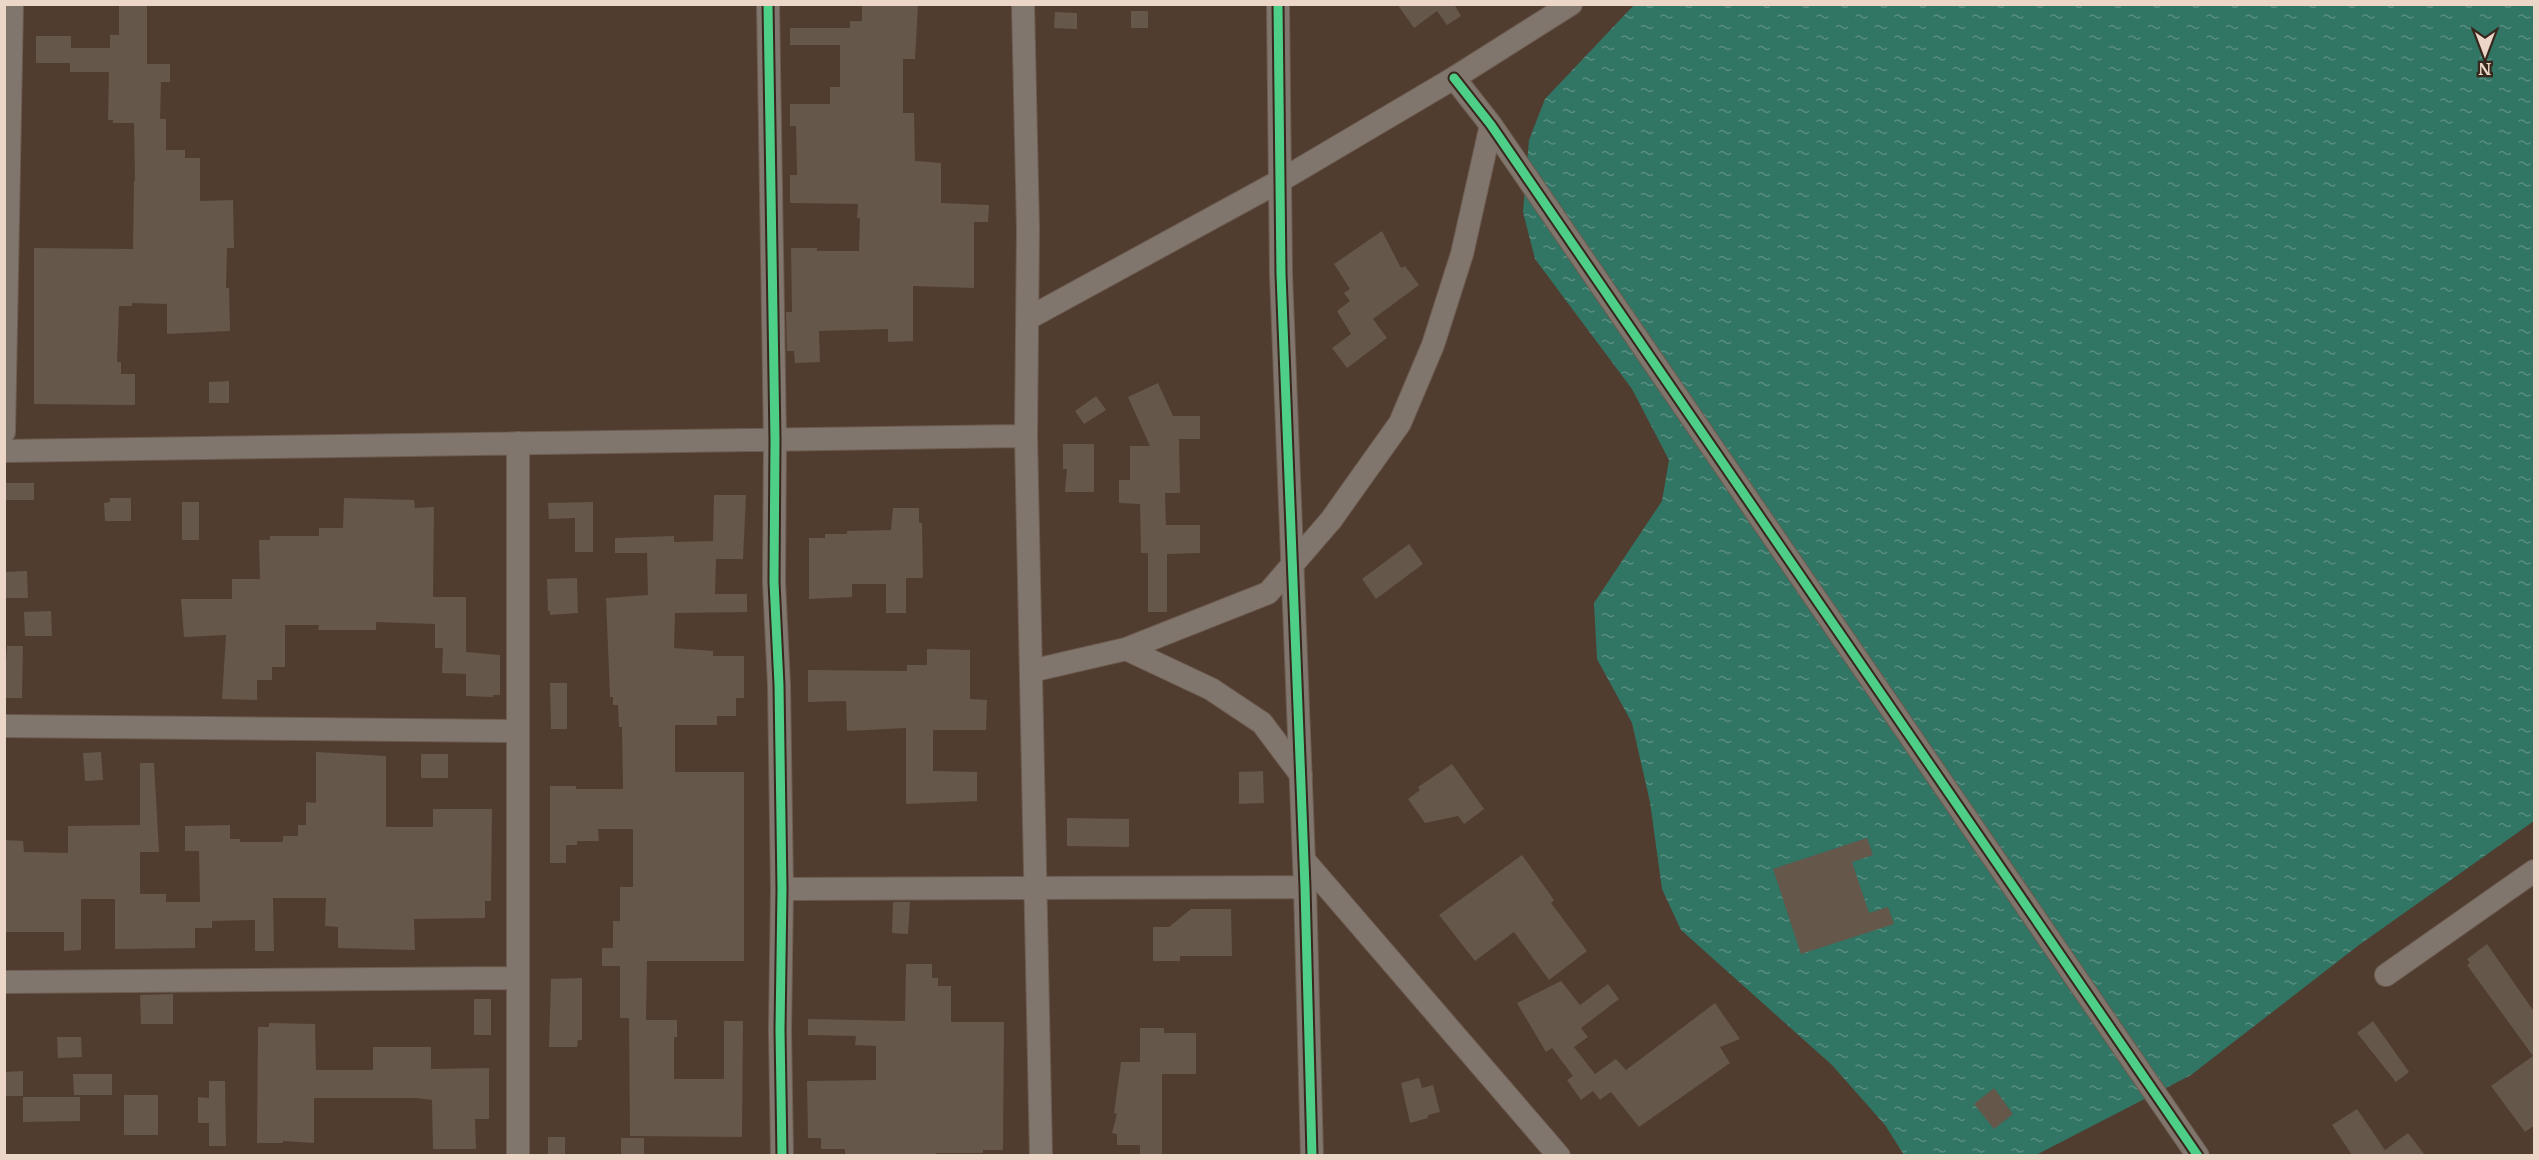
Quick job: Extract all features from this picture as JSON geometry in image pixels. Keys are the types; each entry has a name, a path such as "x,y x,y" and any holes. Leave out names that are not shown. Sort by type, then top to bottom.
{"street":[{"path":"4,432 12,4"},
{"path":"768,4 775,440 774,582 779,685 783,889 780,1030 782,1155"},
{"path":"1023,4 1028,229 1026,436 1041,1155"},
{"path":"1278,4 1278,182 1305,888 1312,1155"},
{"path":"1027,319 1278,182 1454,78 1560,7"},
{"path":"1454,78 1491,125 2198,1155"},
{"path":"1031,671 1126,649 1268,593 1331,519 1400,423 1433,345 1462,254 1491,125"},
{"path":"4,451 1026,436"},
{"path":"518,443 518,1155"},
{"path":"1126,649 1211,689 1262,723 1301,775"},
{"path":"4,726 517,731"},
{"path":"1304,860 1559,1155"},
{"path":"2386,975 2535,872"},
{"path":"783,889 1305,888"},
{"path":"4,982 518,978"}],"water":[{"path":"1634,5 2534,5 2534,821 2359,945 2191,1075 2036,1155 1904,1155 1885,1125 1832,1065 1681,930 1662,889 1650,802 1632,723 1597,659 1594,603 1662,501 1669,460 1632,389 1535,259 1523,212 1529,140 1545,99"}],"building":[{"path":"119,4 147,4 147,64 170,64 170,82 161,82 160,119 166,119 166,150 185,150 185,158 200,158 200,201 233,200 234,248 227,248 226,288 229,288 230,331 167,334 167,304 132,303 132,306 119,306 117,362 121,362 121,374 135,374 135,405 34,404 34,248 133,249 135,181 134,123 113,123 113,120 108,120 109,72 70,72 70,63 36,63 36,36 71,36 71,48 110,48 110,35 119,35"},
{"path":"862,4 918,4 915,59 903,59 903,113 914,113 915,161 941,163 941,203 989,205 988,222 974,222 974,288 913,286 913,341 888,342 888,329 819,331 820,362 795,363 794,351 787,351 786,312 792,312 791,248 817,248 817,251 859,251 860,218 857,218 858,204 790,203 790,175 797,175 796,126 790,126 790,104 830,104 830,87 840,87 840,45 790,45 790,28 850,28 850,21 862,21"},
{"path":"1397,4 1454,4 1461,16 1447,25 1437,11 1414,28"},
{"path":"1131,11 1148,11 1148,28 1131,28"},
{"path":"1055,12 1077,13 1077,29 1054,28"},
{"path":"1382,231 1401,268 1405,266 1419,285 1373,319 1387,338 1347,368 1332,348 1351,334 1337,311 1350,301 1344,293 1350,289 1334,264"},
{"path":"229,381 229,403 209,403 209,382"},
{"path":"1158,383 1173,416 1200,416 1200,439 1179,439 1180,493 1165,493 1166,525 1200,525 1200,553 1167,554 1167,612 1148,612 1148,553 1141,553 1140,504 1119,503 1119,480 1130,480 1130,446 1150,446 1128,397"},
{"path":"1096,396 1106,410 1084,424 1075,411"},
{"path":"1063,444 1094,444 1094,492 1065,492 1067,469 1063,469"},
{"path":"4,483 34,483 34,500 4,500"},
{"path":"714,495 746,495 743,559 716,559 715,594 747,594 747,612 675,613 674,648 713,651 713,656 744,656 744,698 736,698 736,716 717,716 717,725 675,725 675,772 744,772 744,961 647,961 646,1020 677,1020 677,1037 674,1037 674,1079 724,1079 724,1021 743,1021 742,1137 630,1136 629,1018 620,1018 620,966 602,966 602,948 613,948 613,921 620,921 620,887 633,887 633,829 598,829 599,841 577,841 577,845 566,845 566,863 550,863 550,786 576,786 576,789 623,789 622,727 619,727 618,705 613,705 613,697 610,697 606,598 648,595 647,553 615,553 615,538 674,536 674,542 713,541"},
{"path":"110,498 131,498 131,521 105,521 104,503 110,502"},
{"path":"344,498 414,500 415,508 434,507 433,597 466,597 466,652 500,655 500,695 466,696 466,674 442,673 443,648 435,648 435,624 376,622 376,630 318,630 319,625 285,625 285,667 272,667 272,680 257,680 257,700 222,699 226,635 184,637 181,599 232,599 232,579 260,579 259,540 270,540 270,536 319,536 319,528 343,528"},
{"path":"182,502 199,502 199,540 182,540"},
{"path":"593,502 593,552 575,552 575,518 549,519 548,503"},
{"path":"893,508 919,508 919,523 922,523 923,578 906,578 906,613 886,613 886,584 852,584 852,597 809,599 809,538 825,538 825,534 847,534 847,531 891,530"},
{"path":"1409,544 1423,564 1376,599 1362,579"},
{"path":"27,571 28,598 4,598 4,572"},
{"path":"577,578 578,613 550,615 547,579"},
{"path":"51,611 52,636 25,636 24,612"},
{"path":"7,646 23,646 22,698 4,698"},
{"path":"927,649 970,650 970,699 987,700 986,730 933,730 933,771 977,772 977,801 906,804 906,728 847,731 846,701 808,702 808,670 907,671 907,665 927,665"},
{"path":"550,683 567,683 567,729 551,729"},
{"path":"101,752 103,780 85,781 83,753"},
{"path":"316,752 386,756 386,827 433,827 433,809 492,809 491,901 485,901 485,918 414,919 415,950 338,948 338,927 325,926 326,898 273,898 274,951 255,951 255,920 212,921 212,928 195,928 195,948 115,949 115,899 81,899 81,950 64,951 64,932 4,932 4,840 23,841 24,852 68,853 68,826 140,825 140,763 154,763 159,852 140,852 140,894 166,894 166,902 200,902 199,851 185,851 185,826 230,825 230,839 240,839 240,842 283,842 283,836 298,836 298,825 306,825 306,802 316,803"},
{"path":"421,754 448,754 448,778 421,778"},
{"path":"1452,764 1484,809 1464,824 1458,816 1425,823 1408,799 1420,790 1418,787"},
{"path":"1263,771 1264,803 1239,804 1239,772"},
{"path":"1067,818 1129,819 1129,847 1067,846"},
{"path":"1867,838 1873,855 1852,862 1869,913 1888,907 1894,924 1801,954 1773,869"},
{"path":"1522,855 1554,900 1551,903 1587,951 1549,980 1514,932 1475,961 1439,915"},
{"path":"893,902 910,902 908,934 892,933"},
{"path":"1191,909 1231,909 1232,956 1180,956 1180,961 1153,961 1153,927 1169,927"},
{"path":"2487,944 2535,1013 2535,1125 2525,1132 2491,1086 2533,1056 2467,965 2470,963 2467,959"},
{"path":"906,964 932,964 932,978 938,978 938,986 951,986 951,1022 1004,1022 1003,1150 983,1150 983,1153 936,1153 936,1155 845,1154 845,1149 821,1149 821,1138 808,1138 807,1081 876,1080 876,1046 855,1045 856,1036 808,1035 808,1019 905,1021"},
{"path":"582,978 582,1040 578,1040 577,1047 549,1047 551,979"},
{"path":"1561,981 1580,1005 1608,984 1619,999 1581,1028 1588,1037 1574,1047 1595,1074 1616,1059 1626,1070 1715,1003 1740,1039 1720,1047 1730,1063 1639,1127 1611,1092 1600,1100 1593,1091 1581,1100 1567,1080 1573,1076 1552,1048 1546,1052 1517,1003"},
{"path":"173,994 173,1024 141,1024 140,995"},
{"path":"474,999 491,999 491,1035 474,1035"},
{"path":"2373,1021 2409,1072 2396,1082 2357,1033"},
{"path":"269,1023 315,1024 316,1070 373,1070 373,1047 431,1047 431,1069 489,1068 489,1119 475,1119 476,1149 433,1149 432,1100 416,1098 314,1098 314,1143 283,1141 283,1143 257,1143 258,1027 269,1027"},
{"path":"1140,1028 1164,1028 1164,1033 1196,1033 1196,1074 1162,1074 1162,1155 1140,1155 1140,1145 1117,1145 1117,1134 1112,1133 1117,1114 1114,1113 1121,1062 1140,1062"},
{"path":"57,1037 81,1037 82,1057 58,1058"},
{"path":"23,1071 23,1096 4,1096 4,1072"},
{"path":"73,1074 112,1074 112,1095 74,1095"},
{"path":"1419,1078 1422,1088 1433,1085 1440,1112 1410,1123 1401,1083"},
{"path":"209,1081 225,1081 226,1146 209,1146 209,1123 198,1123 198,1097 209,1098"},
{"path":"1994,1088 2013,1114 1994,1129 1974,1104"},
{"path":"124,1095 158,1095 158,1135 124,1135"},
{"path":"23,1097 80,1097 80,1121 23,1122"},
{"path":"2357,1109 2385,1150 2408,1133 2425,1155 2352,1155 2332,1125"},
{"path":"548,1137 565,1137 565,1155 548,1155"},
{"path":"621,1138 644,1138 644,1155 621,1155"}],"cycle path":[{"path":"768,4 775,440 774,582 779,685 782,889 780,1030 782,1156"},
{"path":"1278,4 1281,274 1305,887 1312,1156"},
{"path":"1454,78 1491,125 2198,1156"}]}
